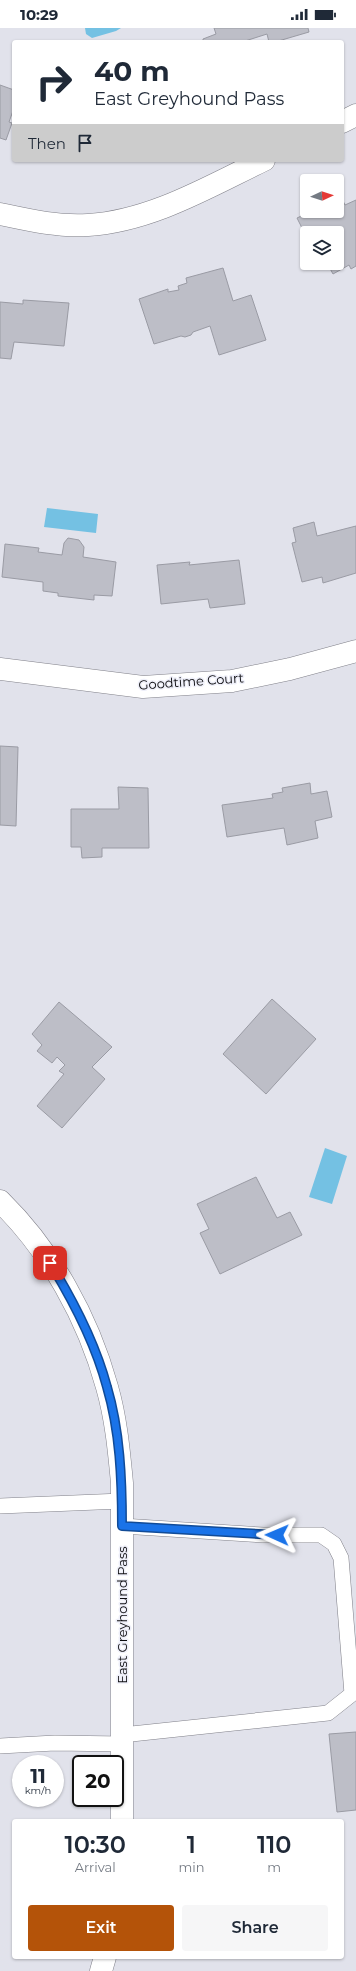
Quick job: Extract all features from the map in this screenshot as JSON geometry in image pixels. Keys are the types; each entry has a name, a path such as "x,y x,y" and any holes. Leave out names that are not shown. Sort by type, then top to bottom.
{"street":[{"path":"344,121 356,115"},
{"path":"0,214 41,222 87,225 131,218 175,203 260,162"},
{"name":"Goodtime Court","path":"0,669 143,687 232,681 290,669 356,651"},
{"name":"East Greyhound Pass","path":"0,1201 43,1251 71,1297 93,1345 108,1388 117,1436 122,1483 122,1819"},
{"path":"101,1971 104,1959"}],"lane":[{"path":"0,1506 122,1502"},
{"path":"0,1746 122,1739 328,1713 352,1694 341,1558 334,1544 321,1535 263,1535 122,1526"}],"water":[{"path":"85,28 121,28 116,31 92,38 86,34"},
{"path":"47,508 98,514 96,533 44,527"},
{"path":"325,1148 347,1156 332,1204 309,1197"}],"building":[{"path":"214,28 308,28 309,32 282,40 268,40 267,34 248,40 203,40 216,34"},
{"path":"0,85 12,89 12,114 9,122 12,123 6,140 0,138"},
{"path":"356,200 356,266 351,269 349,265 344,268 344,226 301,226 297,218 300,217 300,218 344,218 344,203 345,205"},
{"path":"223,268 233,301 251,295 266,340 219,355 210,326 193,332 191,335 185,337 181,336 154,344 139,299 168,289 168,292 179,290 178,286 187,283 186,278"},
{"path":"331,270 340,270 333,274"},
{"path":"23,300 69,303 64,346 14,342 11,359 0,358 0,302 23,304"},
{"path":"314,522 317,536 356,526 356,573 323,583 322,577 302,582 292,543 296,542 293,528"},
{"path":"68,538 79,540 84,547 83,557 116,562 112,596 94,595 94,600 58,596 58,593 43,591 43,582 2,577 5,544 39,548 38,552 62,555 64,543"},
{"path":"239,560 245,604 210,608 208,599 161,604 157,565 190,562 189,565"},
{"path":"0,746 18,747 16,826 0,825"},
{"path":"310,783 311,794 327,791 332,817 315,821 318,838 287,845 284,828 227,837 222,805 273,798 272,794 283,792 282,788"},
{"path":"118,787 148,788 149,848 102,848 102,857 82,858 81,847 71,847 71,809 119,809"},
{"path":"272,999 316,1039 266,1094 223,1054"},
{"path":"59,1002 112,1047 92,1067 105,1079 62,1128 37,1106 64,1074 59,1071 65,1065 57,1057 52,1063 37,1051 42,1045 32,1034"},
{"path":"256,1177 277,1218 290,1212 302,1235 220,1274 200,1233 209,1229 197,1204"},
{"path":"356,1732 356,1810 337,1812 329,1734"}],"route":[{"path":"50,1263 71,1297 93,1345 108,1388 117,1436 122,1483 122,1526 277,1535"}]}
